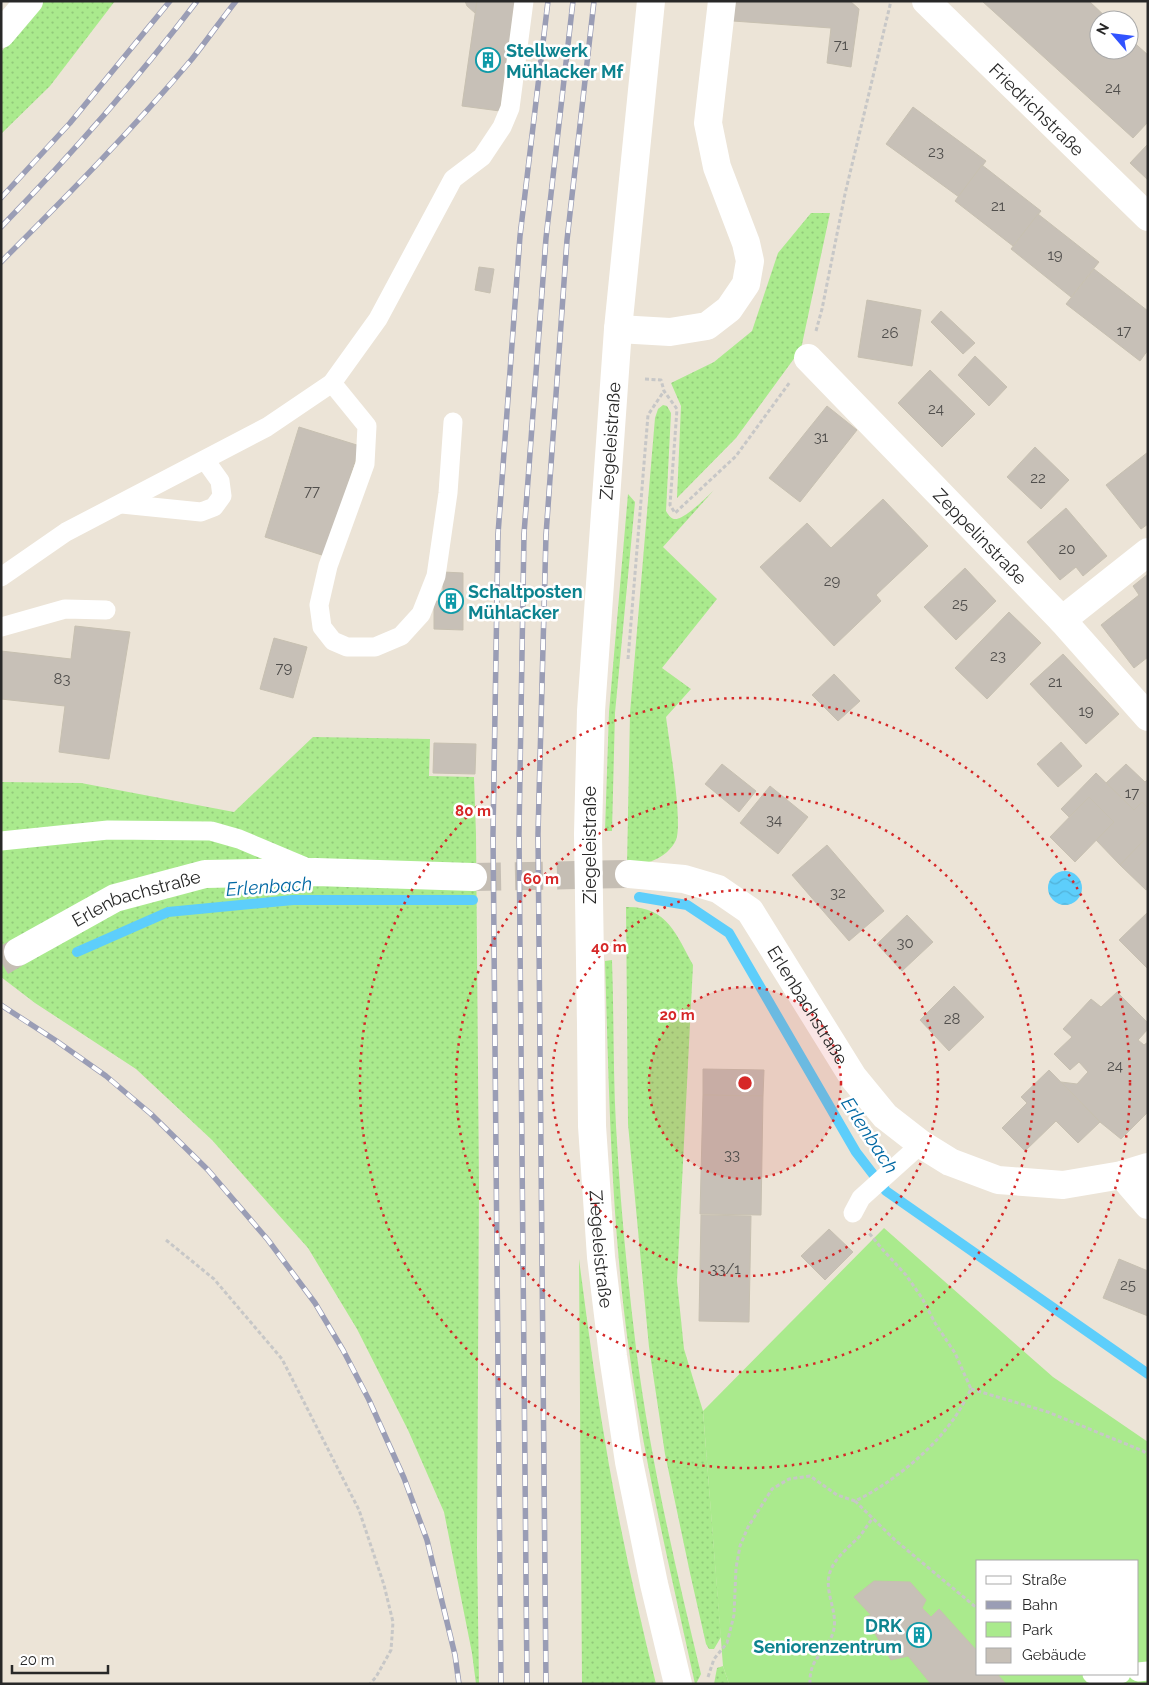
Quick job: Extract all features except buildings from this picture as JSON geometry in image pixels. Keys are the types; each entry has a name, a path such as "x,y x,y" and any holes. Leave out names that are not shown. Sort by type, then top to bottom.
{"street":[{"path":"1,34 29,1"},
{"name":"Ziegeleistraße","path":"651,1 618,329 591,730 588,834 592,1126 601,1257 627,1452 654,1584 678,1684"},
{"path":"618,329 670,332 707,326 729,309 746,284 750,261 746,243 717,167 708,123 722,1"},
{"name":"Friedrichstraße","path":"926,1 1148,218"},
{"name":"Zeppelinstraße","path":"808,358 1062,620 1148,717"},
{"path":"1062,620 1148,552"},
{"name":"Erlenbachstraße","path":"18,952 115,898 205,874 316,872 472,877"},
{"name":"Erlenbachstraße","path":"629,874 684,879 718,889 750,911 853,1077 885,1116 921,1144 950,1162 998,1180 1063,1185 1122,1175 1148,1167"},
{"path":"1122,1175 1148,1205"}],"lane":[{"path":"1,577 66,532 267,427 332,383 378,319 454,179 482,157 502,127 510,108 524,1"},
{"path":"332,383 367,426 365,464 328,566 319,606 322,627 332,641 347,647 375,647 401,636 420,614 436,576 448,492 453,422"},
{"path":"122,504 201,512 214,507 222,496 220,481 205,460"},
{"path":"1,627 65,609 106,610"},
{"path":"1,841 108,830 211,831 239,839 316,872"},
{"path":"857,1205 887,1173 921,1144"},
{"path":"1096,1675 1110,1675"}],"path":[{"path":"615,376 661,380 664,390 677,409 670,505 675,512 736,456 808,358 822,309 845,194 891,1"},
{"path":"627,665 648,415 664,390"},
{"path":"857,1205 882,1250 906,1274 922,1298 935,1323 955,1353 971,1389 1048,1412 1143,1451 1148,1455"},
{"path":"166,1240 214,1279 282,1359 359,1510 384,1585 392,1622 391,1650 376,1678 370,1684"},
{"path":"855,1501 886,1483 928,1448 946,1430 971,1389"},
{"path":"705,1684 714,1659 727,1643 734,1615 736,1568 740,1546 748,1527 772,1489 789,1479 810,1476 837,1495 855,1501 895,1540 976,1607"},
{"path":"810,1684 810,1670 833,1632 835,1614 830,1592 829,1576 841,1553 859,1536 873,1518"},
{"path":"706,1670 708,1677"}],"green space":[{"path":"44,1 115,1 50,86 1,134 1,52"},
{"path":"811,213 830,213 801,349 736,438 677,498 681,406 671,383 714,362 752,331 778,253"},
{"path":"663,405 667,406 671,413 666,511 669,516 678,519 695,508 714,490 663,547 717,599 662,668 691,689 666,717 677,800 678,831 676,840 667,852 655,860 627,866 630,713 655,418 658,409"},
{"path":"628,494 635,502 615,713 612,831 605,831 609,712"},
{"path":"313,737 430,739 429,776 474,777 479,1187 477,1548 479,1684 476,1684 472,1653 444,1512 408,1430 357,1329 308,1248 212,1140 136,1069 35,1003 1,977 1,782 81,783 234,812"},
{"path":"626,907 651,911 661,917 675,933 693,965 677,1281 684,1349 703,1411 721,1637 714,1649 709,1649 706,1644 690,1573 665,1454 649,1347 628,1124"},
{"path":"612,960 616,1126 633,1320 648,1430 701,1674 696,1684 650,1476 635,1392 623,1302 615,1205 608,1058 605,961"},
{"path":"884,1228 1053,1377 1148,1442 1148,1684 729,1684 723,1666 703,1411"},
{"path":"579,1259 609,1465 619,1520 656,1684 582,1684"},
{"path":"723,1666 729,1684 714,1684 717,1668"}],"water":[{"path":"1065,871 1072,872 1077,876 1081,881 1081,895 1077,900 1072,904 1065,905 1058,904 1053,900 1049,895 1048,888 1049,881 1053,876 1058,872"}],"waterway":[{"name":"Erlenbach","path":"639,897 687,905 729,933 856,1152 886,1191 1148,1374"},
{"name":"Erlenbach","path":"77,952 168,912 293,900 473,900"}],"tunnel":[{"path":"473,877 629,874"},
{"path":"1,962 18,952"}],"railway":[{"path":"1,198 70,123 170,1"},
{"path":"1,227 53,173 102,117 197,1"},
{"path":"1,262 123,137 192,59 236,1"},
{"path":"501,1684 493,834 498,534 520,236 548,1"},
{"path":"527,1684 519,834 524,534 546,238 573,1"},
{"path":"546,1684 538,834 546,535 567,240 594,1"},
{"path":"1,1005 106,1076 151,1114 208,1170 268,1240 315,1303 343,1350 369,1400 404,1478 427,1540 455,1655 459,1684"}],"place":[{"name":"Stellwerk Mühlacker Mf","path":"488,60"},
{"name":"Schaltposten Mühlacker","path":"451,601"},
{"name":"DRK Seniorenzentrum","path":"919,1635"}]}
